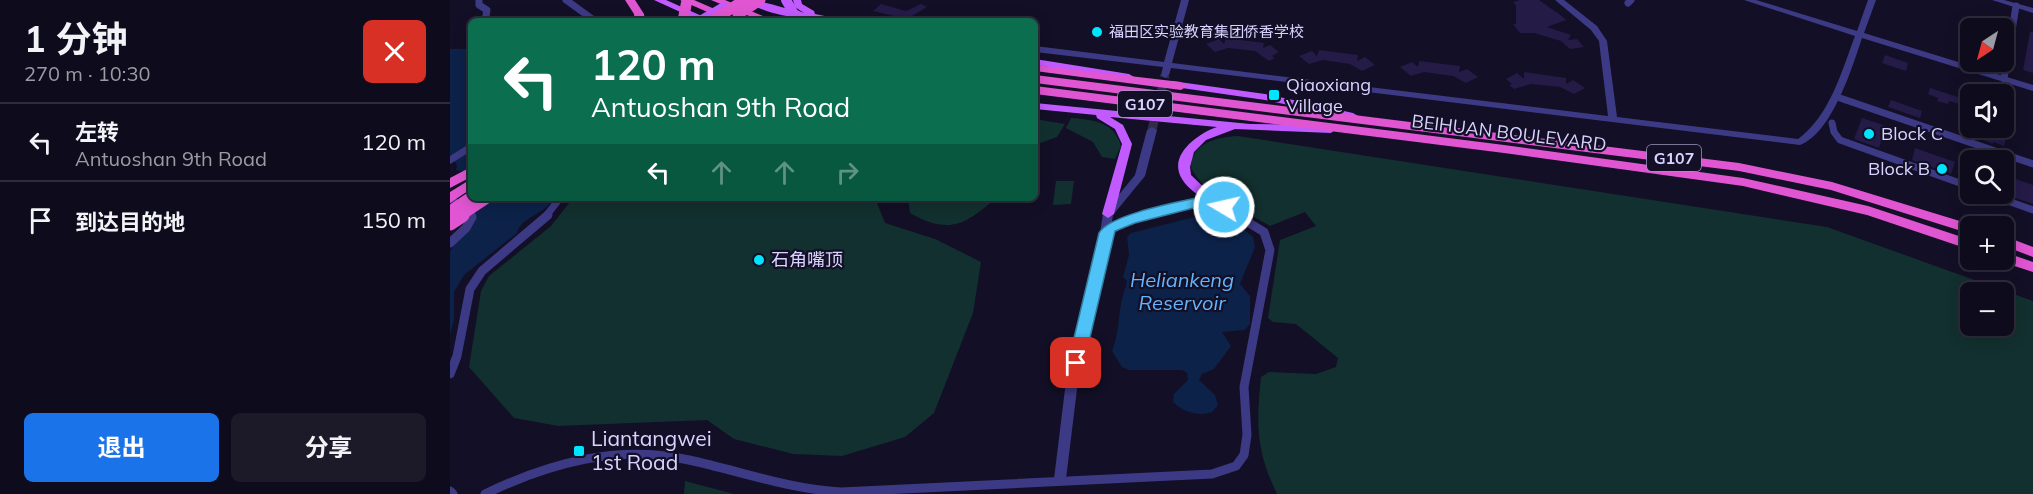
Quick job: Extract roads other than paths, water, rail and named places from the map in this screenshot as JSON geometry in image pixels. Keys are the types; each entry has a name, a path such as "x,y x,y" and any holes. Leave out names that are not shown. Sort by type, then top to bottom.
{"highway":[{"path":"630,0 640,18"},
{"path":"683,18 686,0 730,18"},
{"path":"716,0 762,18"},
{"path":"715,18 747,0"},
{"path":"731,18 760,0"},
{"path":"1038,68 1181,86"},
{"name":"BEIHUAN BOULEVARD","path":"1038,79 1750,169 1874,198 1960,225"},
{"name":"BEIHUAN BOULEVARD","path":"1038,90 1252,123 1331,129 1504,149 1743,182 1868,211 1960,241"},
{"path":"1038,99 1252,123"},
{"path":"450,175 468,170"},
{"path":"450,184 468,171"},
{"path":"450,199 468,185"},
{"path":"450,211 468,199"},
{"path":"450,223 483,201"},
{"path":"2014,245 2033,252"},
{"path":"2014,260 2033,267"}],"main road":[{"path":"658,0 703,18"},
{"path":"705,18 735,0"},
{"path":"747,0 779,11 818,18"},
{"path":"786,0 789,10 801,18"},
{"path":"797,0 798,5 805,11 826,18"},
{"path":"1038,62 1264,97 1369,120"},
{"path":"1038,106 1086,112 1252,123"},
{"path":"1086,112 1110,120 1119,127 1126,139 1125,152 1108,214"},
{"path":"1210,199 1186,177 1183,164 1186,153 1207,134 1252,123"}],"street":[{"path":"479,0 479,5 487,10 486,18"},
{"path":"566,0 591,18"},
{"path":"1166,70 1185,0"},
{"path":"1559,0 1594,28 1603,41 1613,119"},
{"path":"1748,0 2033,88"},
{"path":"1828,121 1840,98 1872,0"},
{"path":"1879,0 1829,112 1828,121 1840,140 1960,183"},
{"path":"1995,0 2033,11"},
{"path":"2004,79 2016,6"},
{"name":"BEIHUAN BOULEVARD","path":"1038,49 1166,70 1613,119 1790,142 1805,140 1828,121"},
{"path":"1840,98 2033,164"},
{"path":"1060,479 1072,381 1106,233 1108,214 1140,176 1152,130"},
{"path":"450,160 468,149"},
{"path":"450,199 467,209 472,217 466,228 450,243"},
{"path":"485,494 523,476 562,464 636,454 687,459 782,484 821,490 858,492 1060,479 1212,474 1229,470 1241,461 1246,442 1244,387 1258,319 1269,243 1264,232 1258,226 1210,199 1132,219 1114,225 1106,233"},
{"path":"450,374 457,356 470,289 474,281 482,271 550,213 558,201"},
{"path":"1120,201 1116,213 1121,218 1132,219"},
{"path":"2014,203 2033,210"},
{"path":"993,494 996,483"}],"water":[{"path":"450,49 468,49 468,172 456,170 457,165 450,155"},
{"path":"475,201 552,201 523,223 517,233 464,275 454,292 454,319 450,335 450,252"},
{"name":"Heliankeng Reservoir","path":"1214,212 1225,214 1253,237 1255,247 1240,284 1250,296 1250,324 1245,330 1222,332 1231,346 1214,369 1202,374 1199,380 1215,395 1218,405 1212,412 1196,414 1186,411 1173,402 1174,394 1188,380 1187,373 1182,370 1129,370 1122,367 1112,351 1127,281 1123,277 1129,255 1127,237 1131,233"}],"tunnel":[{"path":"1152,130 1165,75"}],"place":[{"name":"福田区实验教育集团侨香学校","path":"1097,32"},
{"name":"Qiaoxiang Village","path":"1274,95"},
{"name":"Block C","path":"1869,134"},
{"name":"Block B","path":"1942,169"},
{"name":"石角嘴顶","path":"759,260"},
{"name":"Liantangwei 1st Road","path":"579,451"}]}
